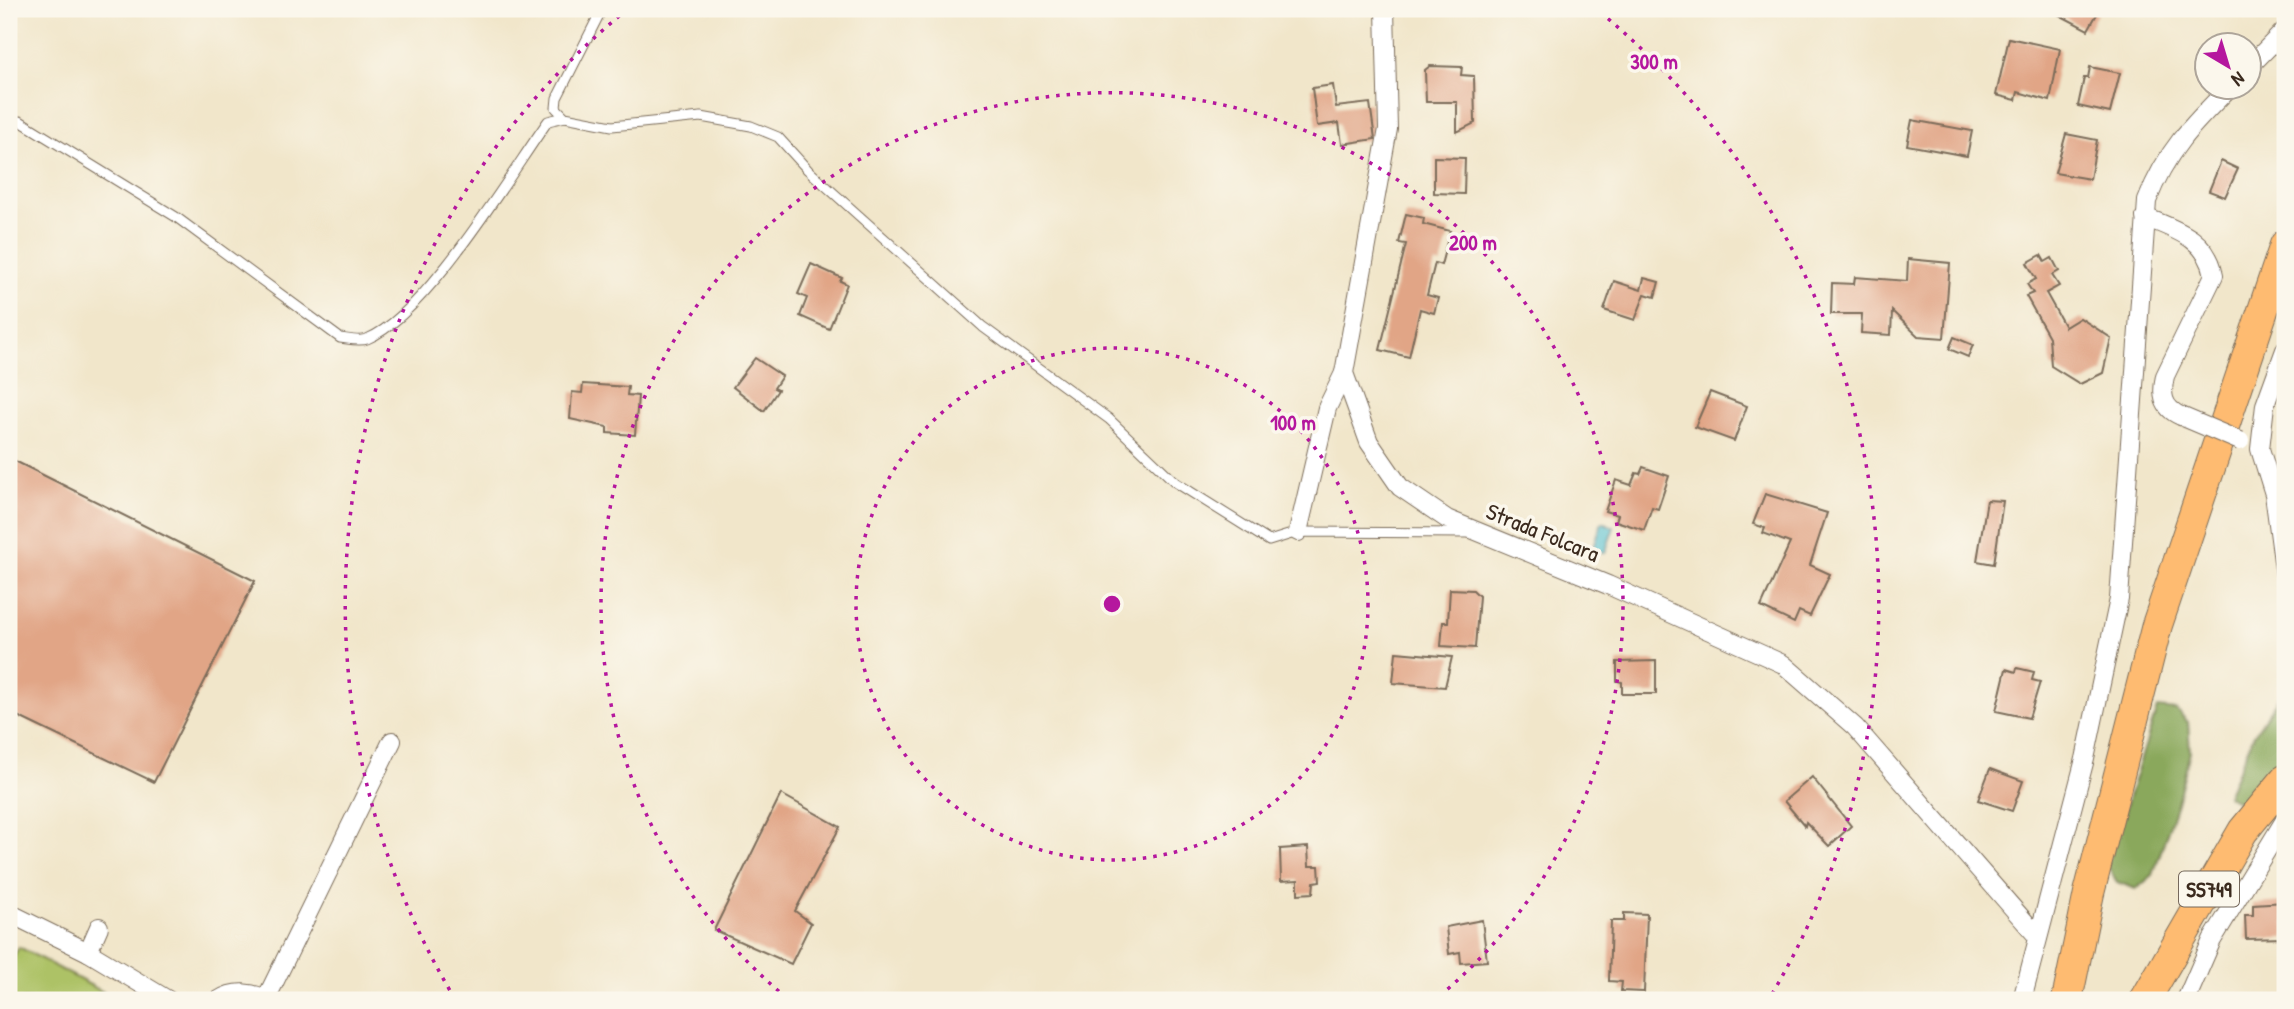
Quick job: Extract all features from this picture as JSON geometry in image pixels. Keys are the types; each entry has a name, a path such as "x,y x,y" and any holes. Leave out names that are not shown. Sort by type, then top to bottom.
{"highway":[{"path":"2067,1000 2090,893 2157,625 2285,245"},
{"name":"SS749","path":"2145,1000 2243,831 2284,782"},
{"name":"SS749","path":"2163,1000 2284,782"}],"street":[{"path":"1298,532 1327,408 1344,373 1388,129 1385,9"},
{"path":"2262,54 2285,30"},
{"path":"2022,1000 2085,759 2119,599 2147,201 2160,169 2181,137 2215,102"},
{"path":"2145,217 2190,235 2207,255 2214,275 2165,376 2162,392 2165,404 2181,416 2260,449"},
{"path":"2285,350 2265,405 2260,449 2274,494 2285,576"},
{"name":"Strada Folcara","path":"1344,373 1369,442 1400,487 1447,519 1608,585 1783,664 1855,727 2038,937"},
{"path":"219,1000 237,993 267,1000 392,740"},
{"path":"2186,1000 2213,940 2285,820"},
{"path":"9,913 88,952 166,998 184,1000"},
{"path":"88,952 99,927"}],"lane":[{"path":"565,117 556,108 557,98 603,9"},
{"path":"20,121 176,217 340,338 365,341 396,321 444,269 548,121 565,117 612,126 701,117 751,126 778,137 808,170 983,327 1109,419 1175,482 1269,541 1298,532 1482,533"}],"green space":[{"path":"2285,688 2285,757 2250,797 2238,801 2227,796 2254,734"},
{"path":"2157,708 2176,710 2188,722 2190,752 2177,803 2153,875 2136,889 2117,882 2107,866"},
{"path":"19,947 118,1000 9,1000 9,965"}],"water":[{"path":"1602,522 1614,527 1605,553 1593,549"}],"building":[{"path":"2048,9 2089,9 2097,14 2088,30"},
{"path":"2009,38 2060,49 2050,101 2018,92 2016,100 1996,95"},
{"path":"1430,66 1462,67 1461,75 1474,76 1475,123 1457,132 1457,102 1426,102 1425,70"},
{"path":"2090,67 2120,73 2110,113 2078,106 2084,78 2088,78"},
{"path":"1333,85 1336,107 1370,103 1375,139 1342,144 1339,123 1317,126 1312,88"},
{"path":"1912,120 1972,131 1967,156 1907,145"},
{"path":"2066,134 2097,140 2090,179 2055,173"},
{"path":"1434,157 1465,158 1464,194 1434,193"},
{"path":"2221,161 2238,169 2225,197 2209,191"},
{"path":"1406,214 1424,218 1423,224 1450,231 1441,265 1435,263 1427,295 1438,298 1434,313 1420,309 1409,357 1380,350 1406,244 1399,243"},
{"path":"2041,255 2045,262 2052,258 2059,271 2052,275 2059,286 2046,293 2065,327 2080,318 2111,338 2103,373 2080,384 2051,366 2049,337 2026,296 2033,293 2027,284 2036,279 2027,263"},
{"path":"1908,259 1950,263 1944,338 1918,336 1892,311 1891,335 1861,333 1862,314 1831,314 1832,283 1854,284 1855,277 1907,281"},
{"path":"811,264 842,278 840,281 847,284 829,329 800,316 807,298 798,294"},
{"path":"1644,278 1659,282 1655,297 1645,294 1635,320 1604,310 1614,281 1641,290"},
{"path":"1954,337 1973,345 1968,357 1949,349"},
{"path":"755,358 782,376 774,388 778,390 764,411 733,387"},
{"path":"583,384 628,387 627,395 638,396 635,435 607,433 607,427 570,419 572,392 582,393"},
{"path":"1710,392 1747,406 1734,441 1695,427"},
{"path":"9,458 255,581 154,782 9,712"},
{"path":"1643,467 1669,476 1658,509 1652,507 1644,530 1616,521 1618,515 1605,511 1616,480 1631,485 1636,473 1640,474"},
{"path":"1765,494 1827,513 1810,565 1830,574 1810,616 1799,611 1794,623 1761,607 1790,543 1763,533 1765,528 1753,524"},
{"path":"1987,500 2003,501 1994,564 1977,561"},
{"path":"1450,589 1473,590 1479,596 1475,648 1441,646 1443,622 1448,622"},
{"path":"1396,652 1452,657 1445,687 1393,683"},
{"path":"1656,661 1656,694 1622,694 1622,682 1617,681 1617,662"},
{"path":"2017,668 2034,672 2032,680 2040,682 2029,718 1996,711 2006,669 2016,672"},
{"path":"1990,769 2023,781 2012,811 1978,800"},
{"path":"1812,777 1851,826 1829,846 1806,822 1805,826 1784,801"},
{"path":"781,794 840,827 795,911 811,923 791,964 714,930"},
{"path":"1308,847 1309,866 1319,866 1320,881 1314,882 1313,893 1298,894 1298,880 1281,881 1280,849"},
{"path":"2285,902 2285,938 2246,939 2245,915 2253,915 2253,904"},
{"path":"1624,913 1647,914 1644,992 1621,991 1622,982 1609,981 1611,921 1624,921"},
{"path":"1482,920 1487,961 1461,963 1460,952 1449,954 1446,927"}]}
